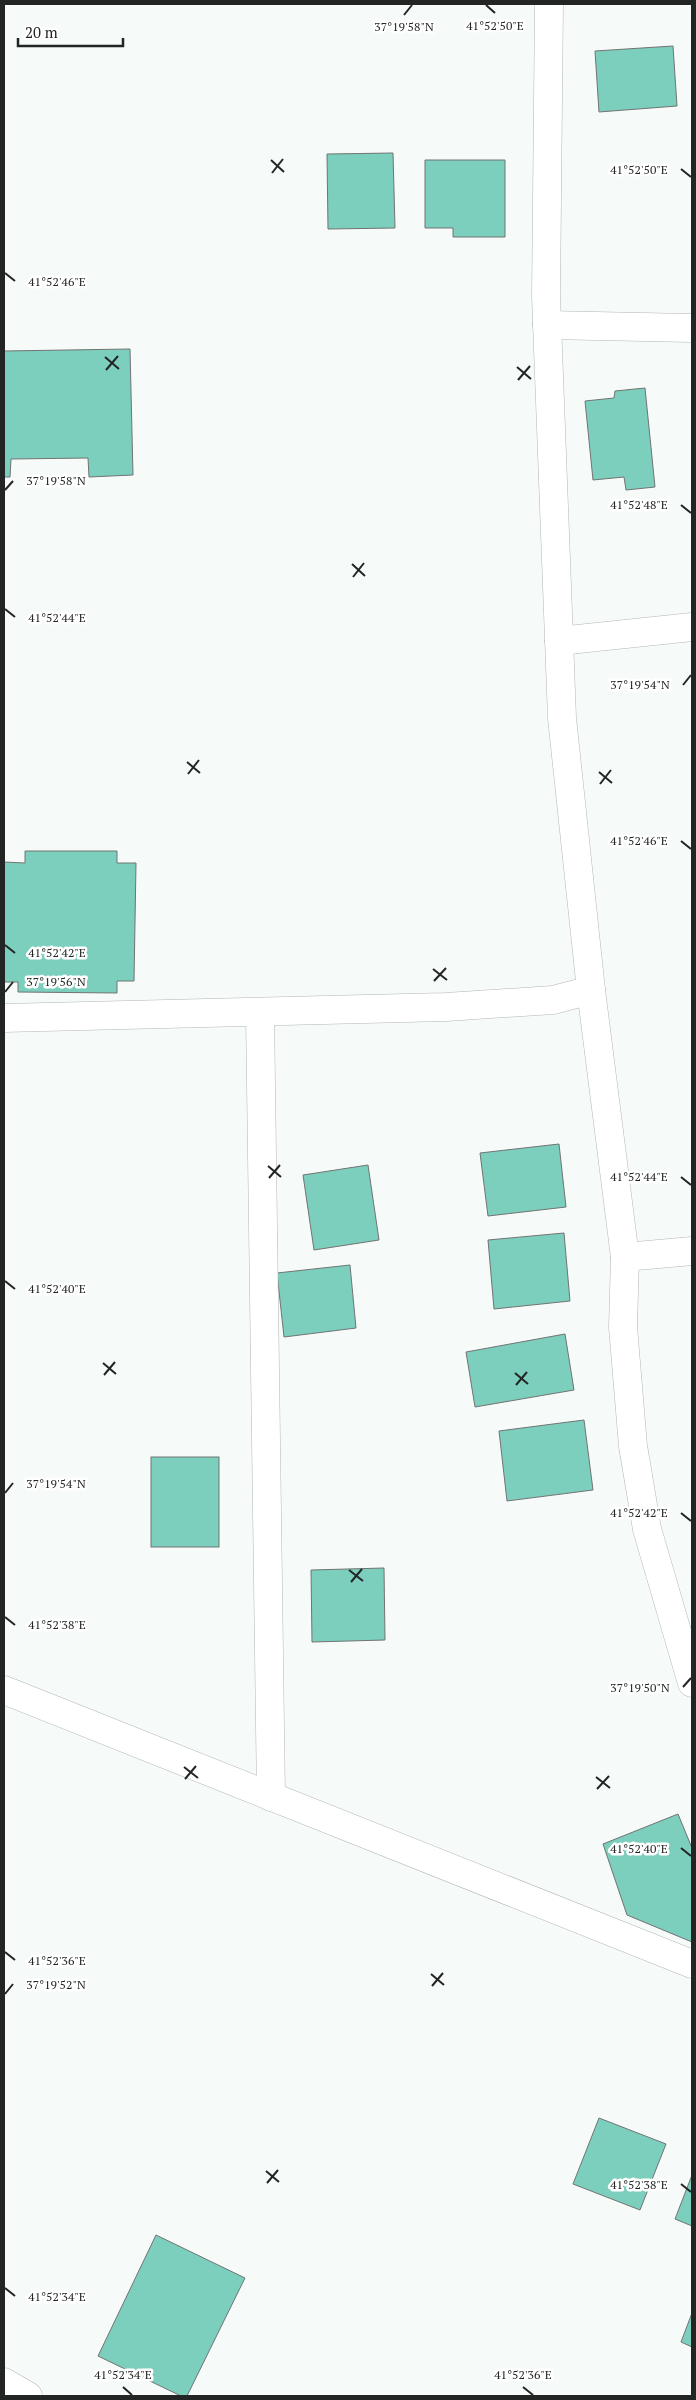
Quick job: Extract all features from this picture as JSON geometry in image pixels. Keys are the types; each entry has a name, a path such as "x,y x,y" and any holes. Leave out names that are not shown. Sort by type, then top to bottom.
{"street":[{"path":"549,4 546,325 562,718 590,990 625,1256 623,1327 633,1446 647,1529 692,1682"},
{"path":"546,325 692,328"},
{"path":"559,641 692,627"},
{"path":"4,1018 446,1007 553,1000 590,990"},
{"path":"260,1012 271,1797"},
{"path":"625,1256 692,1251"},
{"path":"4,1690 692,1964"},
{"path":"4,2382 28,2396"}],"building":[{"path":"673,46 677,106 599,112 595,51"},
{"path":"393,153 395,228 328,229 327,154"},
{"path":"425,160 505,160 505,237 453,237 453,228 425,228"},
{"path":"130,349 133,475 89,477 88,458 11,459 10,477 4,477 4,351"},
{"path":"645,388 655,487 626,490 624,477 593,480 585,401 614,398 615,391"},
{"path":"25,851 117,851 117,863 136,863 134,981 117,981 117,993 18,992 18,982 4,982 4,862 25,863"},
{"path":"559,1144 566,1207 488,1216 480,1153"},
{"path":"368,1165 379,1240 314,1250 303,1175"},
{"path":"564,1233 570,1301 494,1309 488,1240"},
{"path":"350,1265 356,1328 284,1337 277,1273"},
{"path":"565,1334 574,1390 475,1407 466,1352"},
{"path":"584,1420 593,1490 507,1501 499,1431"},
{"path":"151,1457 219,1457 219,1547 151,1547"},
{"path":"384,1568 385,1640 312,1642 311,1570"},
{"path":"678,1814 692,1848 692,1942 627,1915 603,1844"},
{"path":"599,2118 666,2144 640,2210 573,2184"},
{"path":"692,2175 692,2226 675,2219"},
{"path":"156,2235 245,2278 187,2396 181,2396 98,2356"},
{"path":"692,2313 692,2347 681,2342"}]}
